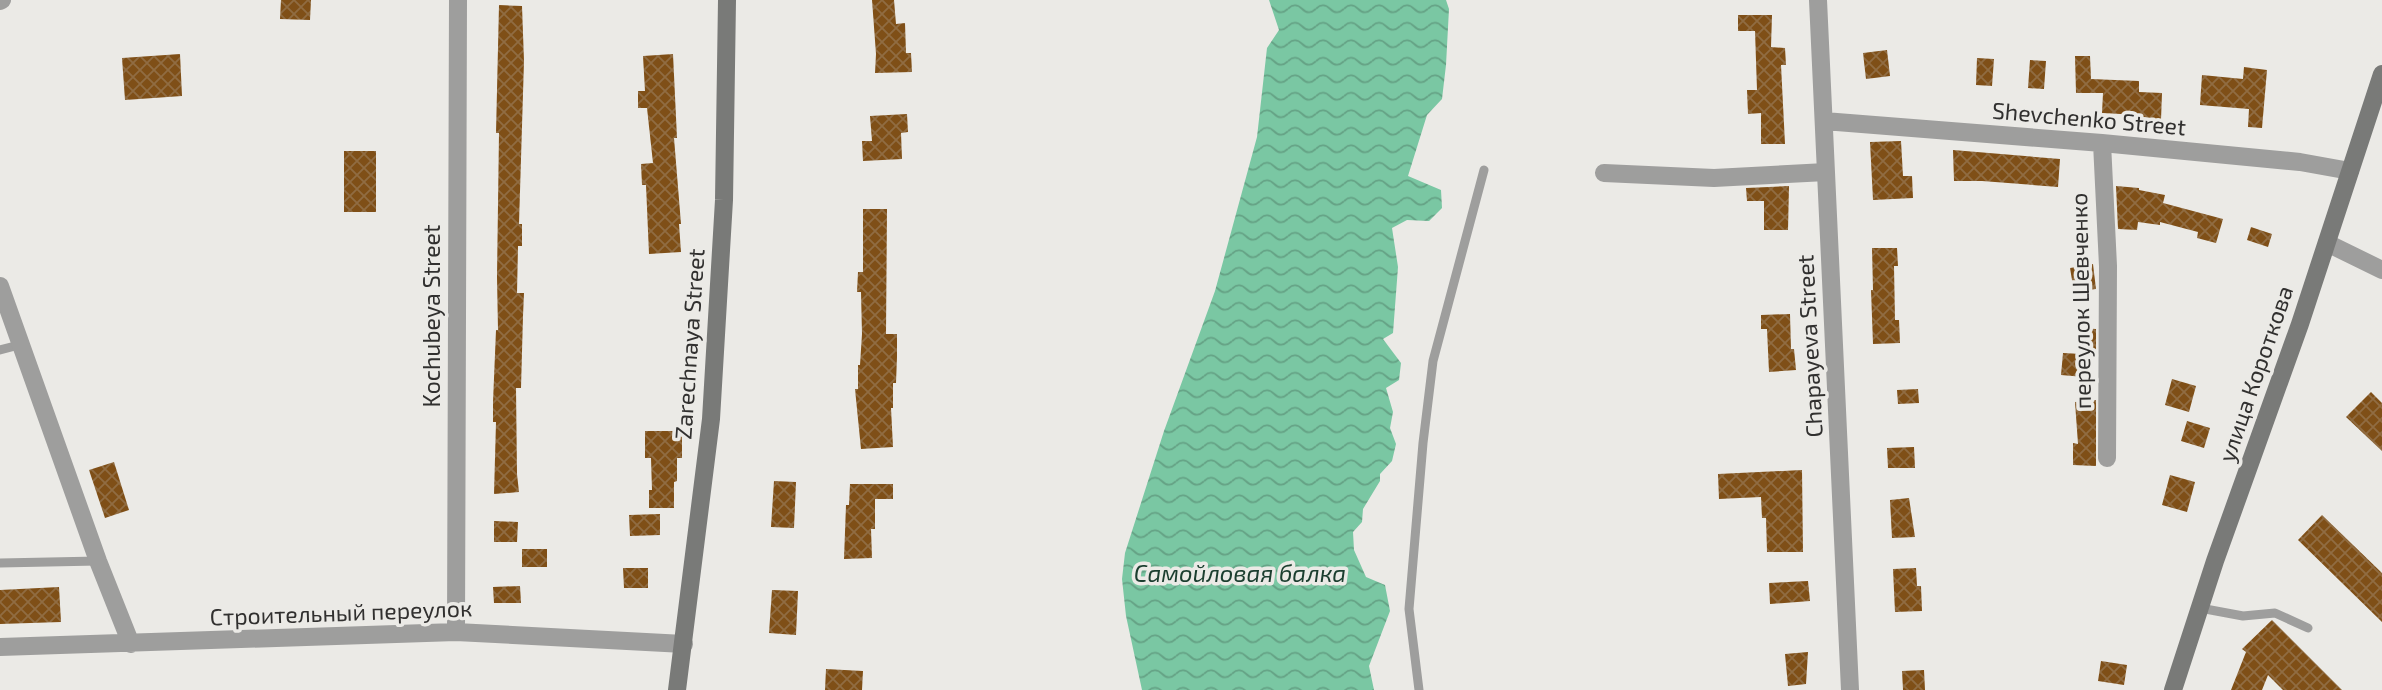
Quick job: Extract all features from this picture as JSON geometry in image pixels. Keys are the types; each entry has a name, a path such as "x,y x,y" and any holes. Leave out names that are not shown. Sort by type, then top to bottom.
{"main road":[{"name":"Zarechnaya Street","path":"677,690 711,419 724,200 727,0"},
{"name":"улица Короткова","path":"2173,690 2327,243 2382,74"}],"street":[{"name":"Kochubeya Street","path":"456,632 458,0"},
{"name":"Chapayeva Street","path":"1818,0 1850,690"},
{"name":"Shevchenko Street","path":"1824,121 2102,143 2300,163 2350,171"},
{"name":"переулок Шевченко","path":"2102,143 2108,266 2107,458"},
{"path":"1604,173 1714,178 1826,172"},
{"path":"2327,243 2382,270"},
{"path":"0,286 98,561 131,644"},
{"name":"Строительный переулок","path":"0,647 456,632 684,644"}],"lane":[{"path":"1419,690 1409,609 1431,375 1460,253 1484,170"},
{"path":"0,350 19,345"},
{"path":"0,563 98,561"},
{"path":"2200,608 2243,615 2275,613 2308,628"}],"water":[{"name":"Самойловая балка","path":"1269,0 1446,0 1449,9 1442,99 1427,115 1408,176 1441,190 1442,208 1429,221 1407,220 1392,228 1398,267 1393,333 1383,339 1401,363 1399,380 1386,388 1393,412 1390,428 1396,444 1392,461 1380,474 1380,481 1363,509 1362,522 1353,532 1354,550 1366,577 1385,585 1390,611 1369,666 1374,690 1142,690 1126,616 1122,579 1125,553 1164,431 1215,291 1257,137 1267,48 1279,30"}],"building":[{"path":"281,0 311,0 310,20 280,19"},
{"path":"872,0 894,0 896,24 905,23 906,53 911,53 912,72 875,73"},
{"path":"499,5 522,6 524,61 519,224 522,224 522,246 518,246 517,293 524,293 521,388 516,388 519,492 494,494 496,422 493,422 493,402 498,330 499,133 496,133"},
{"path":"1738,15 1772,15 1771,47 1785,48 1786,65 1781,65 1785,144 1761,144 1761,113 1748,114 1747,90 1757,90 1755,31 1738,31"},
{"path":"1887,50 1890,76 1866,79 1863,53"},
{"path":"180,54 182,96 125,100 122,58"},
{"path":"673,54 677,138 674,138 681,252 649,254 646,185 642,185 641,164 653,163 647,108 638,108 638,91 645,91 643,56"},
{"path":"2075,56 2090,56 2091,79 2139,81 2139,92 2162,93 2161,120 2139,119 2139,115 2102,113 2103,93 2076,93"},
{"path":"1977,58 1994,59 1992,86 1976,85"},
{"path":"2030,60 2046,61 2044,89 2028,88"},
{"path":"2244,67 2267,70 2262,128 2248,127 2249,109 2200,105 2202,75 2243,79"},
{"path":"907,114 908,132 901,133 902,159 863,161 862,141 872,141 870,116"},
{"path":"1901,141 1903,176 1912,176 1913,198 1873,200 1870,142"},
{"path":"1953,150 2060,159 2058,187 1954,181"},
{"path":"344,151 376,151 376,212 344,212"},
{"path":"1789,186 1788,230 1764,230 1764,201 1747,201 1746,188"},
{"path":"2116,186 2139,188 2165,195 2163,203 2223,219 2216,243 2197,238 2198,232 2160,222 2160,225 2138,222 2137,230 2118,229"},
{"path":"863,209 887,209 886,334 897,334 897,357 891,408 893,447 861,449 855,389 858,389 862,334 861,292 857,292 858,272 863,272"},
{"path":"2251,227 2272,234 2268,247 2247,240"},
{"path":"1872,248 1897,248 1898,266 1894,266 1895,320 1899,320 1900,343 1873,344"},
{"path":"2093,264 2096,289 2074,292 2070,268"},
{"path":"1790,314 1791,349 1794,349 1796,370 1769,372 1767,329 1761,329 1761,315"},
{"path":"2082,328 2096,329 2096,355 2082,354"},
{"path":"2063,353 2082,354 2084,377 2061,375"},
{"path":"2172,379 2196,386 2189,412 2165,405"},
{"path":"1918,389 1919,403 1898,404 1897,390"},
{"path":"2371,392 2382,403 2382,451 2346,417"},
{"path":"2096,400 2096,466 2073,465 2073,443 2078,444 2075,402"},
{"path":"2187,421 2210,428 2204,448 2181,441"},
{"path":"645,431 682,431 682,458 677,458 674,508 649,508 649,490 652,490 651,458 645,458"},
{"path":"1914,447 1915,468 1888,468 1887,448"},
{"path":"114,462 129,510 105,518 89,470"},
{"path":"1802,470 1803,552 1767,552 1766,518 1762,518 1761,497 1719,499 1718,474"},
{"path":"2170,475 2195,482 2187,512 2162,505"},
{"path":"774,481 796,482 794,528 771,527"},
{"path":"850,484 893,484 893,499 875,499 875,529 871,529 872,558 844,559 846,505 849,505"},
{"path":"1909,498 1915,537 1892,538 1890,500"},
{"path":"660,514 660,535 630,536 629,515"},
{"path":"2322,515 2382,573 2382,622 2298,540"},
{"path":"494,521 518,522 517,542 494,542"},
{"path":"522,549 547,549 547,567 522,567"},
{"path":"623,568 648,568 648,588 624,588"},
{"path":"1916,568 1917,586 1921,586 1922,611 1895,612 1893,569"},
{"path":"1808,581 1810,601 1770,604 1769,583"},
{"path":"520,586 521,603 494,603 493,587"},
{"path":"59,587 61,622 0,624 0,590"},
{"path":"772,590 798,591 796,635 769,633"},
{"path":"2272,620 2342,690 2283,690 2268,675 2262,690 2231,690 2246,652 2242,649"},
{"path":"1808,652 1806,684 1788,686 1785,654"},
{"path":"2101,661 2127,665 2124,685 2098,681"},
{"path":"826,669 863,671 862,690 825,690"},
{"path":"1924,670 1925,690 1903,690 1902,671"}]}
